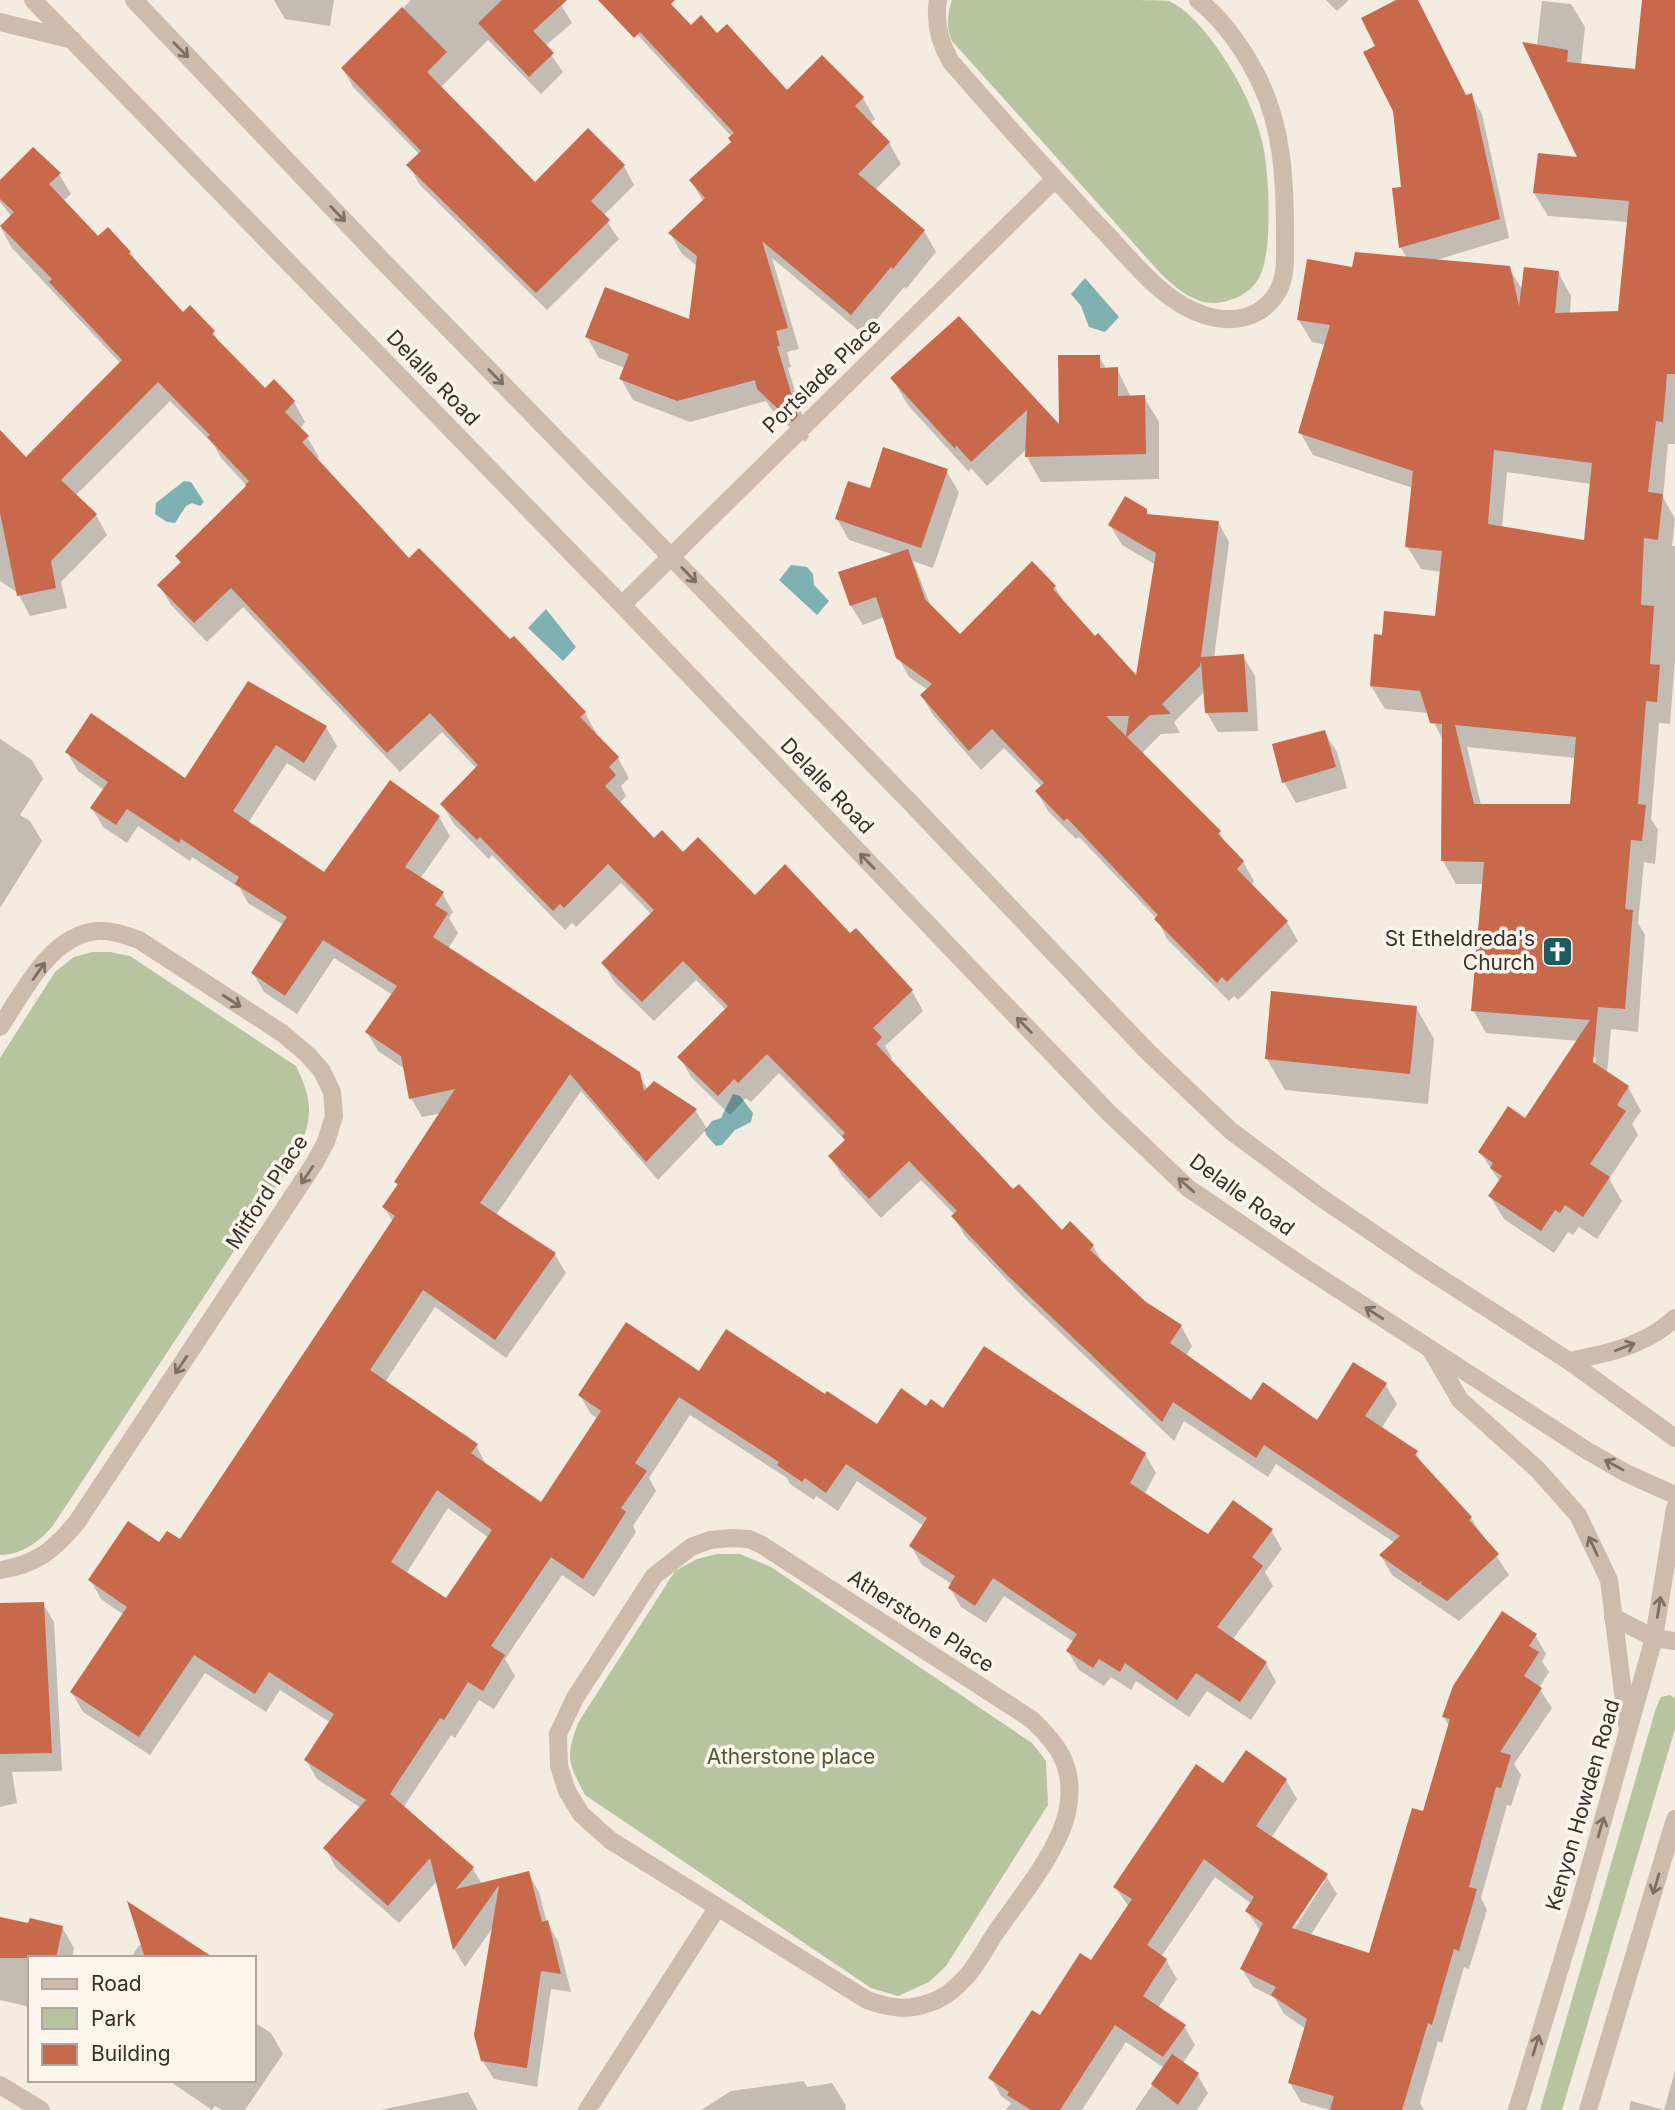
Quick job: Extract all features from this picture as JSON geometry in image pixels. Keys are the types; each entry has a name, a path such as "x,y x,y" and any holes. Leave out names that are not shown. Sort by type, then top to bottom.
{"street":[{"name":"Delalle Road","path":"33,0 622,605 1097,1101 1188,1188 1307,1269 1586,1450 1626,1473 1675,1495"},
{"path":"134,0 1148,1052 1231,1131 1320,1197 1569,1361 1675,1438"},
{"path":"938,0 937,26 942,45 951,62 1144,274 1177,302 1203,315 1244,319 1264,309 1278,291 1284,272 1285,190 1279,143 1261,83 1235,40 1198,0"},
{"path":"0,22 73,40"},
{"name":"Portslade Place","path":"622,605 1055,179"},
{"name":"Mitford Place","path":"0,1027 46,961 61,947 78,936 95,931 115,932 139,940 282,1033 322,1071 332,1092 334,1116 327,1142 314,1164 77,1522 60,1543 34,1562 0,1570"},
{"path":"1569,1361 1599,1356 1649,1337 1675,1318"},
{"path":"1431,1350 1460,1400 1538,1470 1578,1515 1609,1580 1628,1732"},
{"name":"Kenyon Howden Road","path":"1517,2110 1654,1638 1675,1508"},
{"name":"Atherstone Place","path":"732,1538 749,1539 762,1545 1031,1719 1062,1752 1068,1779 1069,1805 1062,1831 966,1978 931,2003 910,2008 890,2008 867,2000 717,1908 610,1840 581,1814 567,1791 559,1766 558,1734 575,1699 654,1576 691,1546 710,1540 732,1538"},
{"path":"1613,1617 1654,1638 1675,1642"},
{"path":"1588,2110 1675,1819"},
{"path":"587,2110 717,1908"},
{"path":"0,2085 41,2110"}],"green space":[{"path":"952,0 1169,1 1193,18 1236,77 1255,118 1263,145 1268,193 1267,248 1260,276 1254,285 1232,299 1208,303 1184,293 1162,275 952,41 948,21"},
{"path":"92,952 130,956 296,1066 307,1093 309,1115 304,1137 292,1163 52,1527 29,1547 0,1555 0,1058 55,972 74,957"},
{"name":"Atherstone place","path":"717,1554 740,1554 771,1567 1032,1743 1046,1761 1048,1805 946,1966 929,1982 898,1996 871,1988 585,1795 579,1784 570,1760 571,1745 578,1723 675,1571 697,1559"},
{"path":"1670,1695 1675,1698 1675,1729 1562,2110 1540,2110 1656,1708 1661,1697"}],"water":[{"path":"1085,278 1119,317 1105,332 1089,327 1081,306 1071,294"},
{"path":"184,481 191,482 204,502 200,506 192,503 186,506 175,523 167,522 155,514 156,503"},
{"path":"791,565 807,567 813,574 814,585 829,601 817,615 779,580"},
{"path":"546,609 576,647 563,661 528,628"},
{"path":"733,1094 740,1096 753,1113 751,1122 735,1130 722,1145 716,1146 705,1130 712,1121 721,1118"}],"building":[{"path":"502,0 567,0 533,31 554,53 529,77 478,23"},
{"path":"598,0 675,0 671,4 691,25 701,15 717,33 727,24 787,90 822,55 864,97 855,106 890,142 858,174 925,230 851,315 762,241 788,328 776,331 780,346 777,346 798,416 792,422 757,389 755,380 677,401 619,379 629,354 585,337 605,287 689,319 697,256 668,233 705,198 689,180 731,142 728,138 734,133 640,32 634,38"},
{"path":"1396,0 1418,0 1466,95 1472,93 1500,219 1399,248 1392,188 1401,187 1393,111 1363,52 1375,46 1361,18"},
{"path":"1642,0 1675,0 1675,374 1667,374 1663,422 1656,421 1648,492 1663,494 1658,540 1644,538 1641,605 1654,606 1650,664 1660,665 1657,702 1646,701 1638,804 1646,805 1642,841 1631,840 1625,909 1633,910 1625,1009 1598,1007 1593,1062 1629,1086 1617,1105 1626,1111 1590,1164 1610,1177 1583,1217 1565,1205 1560,1213 1555,1210 1541,1231 1488,1196 1502,1176 1490,1168 1493,1163 1478,1152 1508,1106 1525,1118 1590,1020 1471,1011 1484,862 1441,861 1442,724 1430,723 1420,691 1370,686 1374,634 1382,635 1384,611 1435,616 1442,551 1405,547 1413,471 1298,433 1330,325 1297,320 1307,259 1352,267 1355,252 1510,266 1519,306 1524,267 1559,271 1555,313 1618,311 1629,201 1533,193 1538,153 1577,157 1522,42 1568,50 1567,62 1635,69","holes":["1494,450 1592,463 1584,540 1488,524","1455,725 1576,737 1570,804 1474,804"]},
{"path":"402,7 447,52 427,72 535,182 588,128 625,165 591,201 610,220 536,293 406,165 421,151 341,68"},
{"path":"33,147 61,173 49,184 98,236 108,227 183,312 190,305 215,331 212,334 265,388 274,379 295,401 285,412 309,436 302,442 409,558 419,548 510,639 514,636 586,712 580,717 619,757 609,767 616,775 605,786 654,838 662,830 683,852 698,837 755,895 785,864 850,933 856,928 913,990 873,1028 882,1037 876,1044 1013,1189 1019,1184 1062,1230 1070,1221 1094,1245 1090,1250 1146,1302 1182,1325 1170,1343 1251,1400 1263,1382 1317,1420 1353,1362 1387,1383 1365,1416 1418,1451 1415,1455 1472,1517 1469,1520 1499,1554 1447,1601 1421,1584 1422,1581 1419,1583 1379,1555 1400,1536 1264,1445 1256,1458 1173,1402 1162,1422 1007,1275 951,1216 957,1211 909,1161 869,1199 828,1156 845,1140 842,1136 845,1133 767,1054 738,1083 734,1079 718,1096 677,1057 728,1006 683,961 642,1002 601,963 654,910 608,864 564,908 560,904 553,911 480,837 477,840 440,804 478,765 430,713 387,753 231,588 194,623 157,585 181,562 175,556 249,481 207,437 210,435 158,382 61,480 97,514 51,561 56,588 17,596 0,513 0,430 26,457 122,360 49,282 52,279 0,226 14,212 0,199 0,180"},
{"path":"959,316 1059,424 1058,355 1100,355 1100,368 1118,367 1118,396 1145,395 1146,454 1025,457 1027,410 971,462 956,445 955,449 890,378"},
{"path":"883,447 948,469 921,548 835,519 848,481 870,488"},
{"path":"1125,496 1147,509 1147,514 1219,521 1201,657 1244,654 1248,712 1205,713 1201,661 1200,666 1162,704 1171,714 1150,715 1127,737 1221,831 1218,834 1244,861 1237,869 1288,921 1227,982 1222,977 1217,983 1154,919 1158,915 1067,818 1064,821 1035,791 1044,783 992,729 969,751 920,695 932,684 896,658 876,597 850,606 838,572 908,549 925,599 960,634 1032,561 1056,586 1053,589 1095,636 1098,633 1136,675 1156,553 1108,525","holes":["1106,716 1129,716 1126,736"]},
{"path":"248,681 327,726 304,763 276,745 233,811 324,872 390,780 440,816 405,867 444,892 435,905 448,913 433,937 640,1072 644,1091 654,1081 697,1109 646,1162 570,1074 480,1203 556,1253 495,1340 423,1290 370,1370 478,1444 471,1453 541,1502 601,1411 578,1395 626,1322 699,1371 726,1329 825,1394 827,1391 877,1424 901,1388 926,1406 931,1399 943,1408 984,1346 1146,1453 1130,1483 1198,1528 1208,1534 1233,1500 1273,1529 1252,1557 1263,1566 1217,1627 1267,1662 1240,1702 1196,1673 1177,1700 1125,1663 1120,1672 1099,1659 1093,1668 1066,1651 1077,1634 993,1578 975,1606 948,1588 955,1576 909,1546 927,1518 846,1464 826,1493 805,1478 802,1482 777,1465 779,1462 679,1397 635,1463 647,1471 621,1508 626,1512 583,1579 551,1557 491,1646 505,1655 483,1691 468,1682 444,1720 440,1718 390,1794 474,1867 456,1889 529,1871 542,1922 548,1920 561,1974 541,1971 527,2068 481,2061 474,2035 499,1885 453,1950 430,1858 388,1906 323,1848 366,1800 304,1760 334,1714 269,1672 255,1694 194,1655 139,1737 70,1692 127,1607 88,1580 128,1521 159,1542 167,1531 180,1539 395,1216 382,1207 398,1184 394,1182 455,1089 409,1099 401,1056 365,1032 397,986 323,940 285,996 251,973 287,917 235,884 239,877 181,839 179,843 127,809 116,825 90,808 108,782 65,752 91,713 185,778","holes":["437,1490 492,1530 446,1598 391,1562"]},
{"path":"1325,730 1336,767 1282,783 1272,744"},
{"path":"1271,991 1417,1006 1410,1074 1265,1059"},
{"path":"44,1602 52,1753 0,1754 0,1603"},
{"path":"1502,1611 1537,1634 1529,1646 1539,1652 1524,1676 1542,1688 1500,1752 1511,1755 1501,1788 1496,1787 1469,1887 1477,1889 1459,1951 1454,1949 1432,2025 1428,2023 1402,2110 1330,2110 1334,2096 1288,2083 1307,2019 1271,1995 1276,1987 1240,1969 1263,1923 1245,1911 1254,1897 1204,1859 1147,1945 1167,1959 1143,1996 1186,2025 1163,2057 1115,2025 1060,2110 1031,2110 1007,2095 1009,2092 988,2078 1032,2010 1040,2015 1080,1953 1091,1960 1132,1899 1113,1887 1196,1764 1223,1783 1246,1750 1287,1779 1256,1826 1328,1874 1292,1928 1369,1953 1412,1808 1423,1811 1450,1719 1442,1717 1453,1686"},
{"path":"127,1901 211,1956 144,1956"},
{"path":"0,1917 28,1923 30,1918 63,1926 56,1956 0,1958"},
{"path":"1172,2054 1199,2073 1178,2105 1151,2084"}],"place":[{"name":"St Etheldreda's Church","path":"1558,951"}]}
